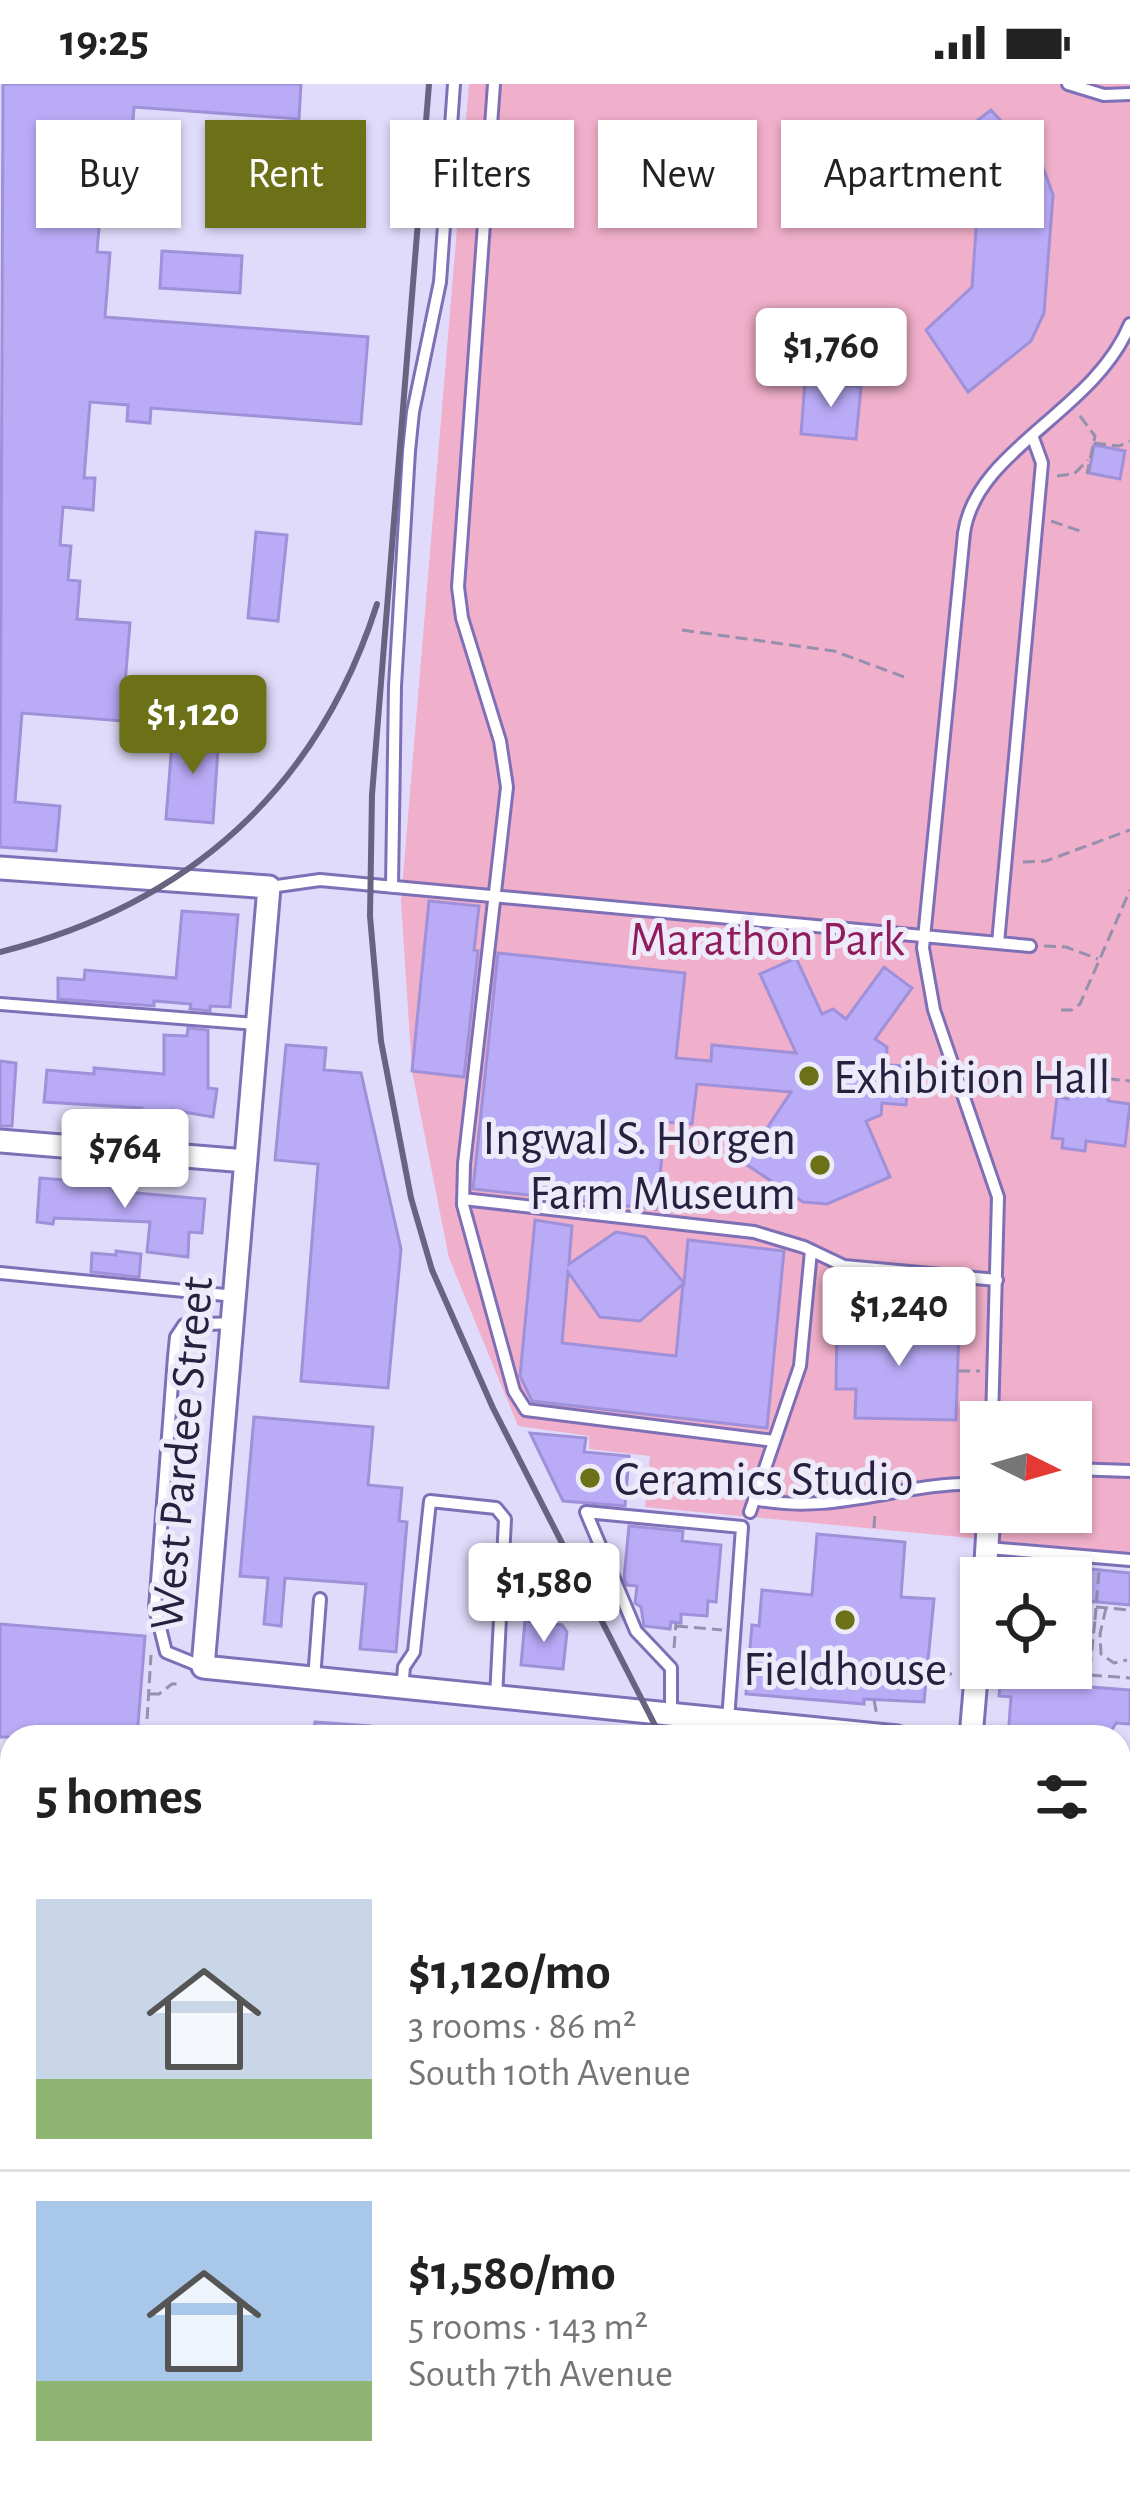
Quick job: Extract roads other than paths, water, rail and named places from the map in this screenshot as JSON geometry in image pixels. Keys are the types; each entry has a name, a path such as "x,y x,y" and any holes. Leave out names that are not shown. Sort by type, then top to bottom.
{"street":[{"path":"0,868 269,887"},
{"name":"West Pardee Street","path":"203,1667 269,887"},
{"path":"0,1141 245,1161"},
{"path":"987,1557 988,1533"},
{"path":"203,1667 778,1725"},
{"path":"972,1725 975,1689"}],"lane":[{"path":"392,887 395,686 409,451 440,282 454,84"},
{"path":"494,84 458,571 462,617 505,768 506,802 463,1199 491,1313 514,1390 526,1410 774,1441"},
{"path":"1068,84 1127,97"},
{"path":"993,1401 998,1197 934,1010 924,937 965,523 985,481 1069,407 1110,362 1130,324"},
{"path":"998,943 1041,476 1041,457 1033,438"},
{"path":"269,887 320,880 1030,946"},
{"path":"0,1004 257,1024"},
{"path":"463,1199 754,1232 844,1266 997,1280"},
{"path":"750,1512 800,1366 812,1251"},
{"path":"0,1273 235,1296"},
{"path":"203,1667 166,1652 155,1607 174,1357 176,1337 184,1325 233,1323"},
{"path":"1092,1470 1130,1472"},
{"path":"754,1498 836,1504 960,1484"},
{"path":"402,1689 404,1667 414,1652 430,1502 496,1508 507,1530 496,1698"},
{"path":"671,1714 671,1668 636,1631 586,1512 742,1527 728,1720"},
{"path":"988,1548 1130,1560"},
{"path":"314,1679 320,1599"}],"railway":[{"path":"429,84 372,795 370,916 381,1041 411,1198 432,1270 493,1408 655,1725"},
{"path":"0,952 68,931 130,904 186,870 237,830 281,783 320,730 352,670 377,604"}],"place":[{"name":"Exhibition Hall","path":"809,1076"},
{"name":"Ingwal S. Horgen Farm Museum","path":"820,1165"},
{"name":"Ceramics Studio","path":"590,1478"},
{"name":"Fieldhouse","path":"845,1620"}],"park label":[{"name":"Marathon Park","path":"767,938"}]}
